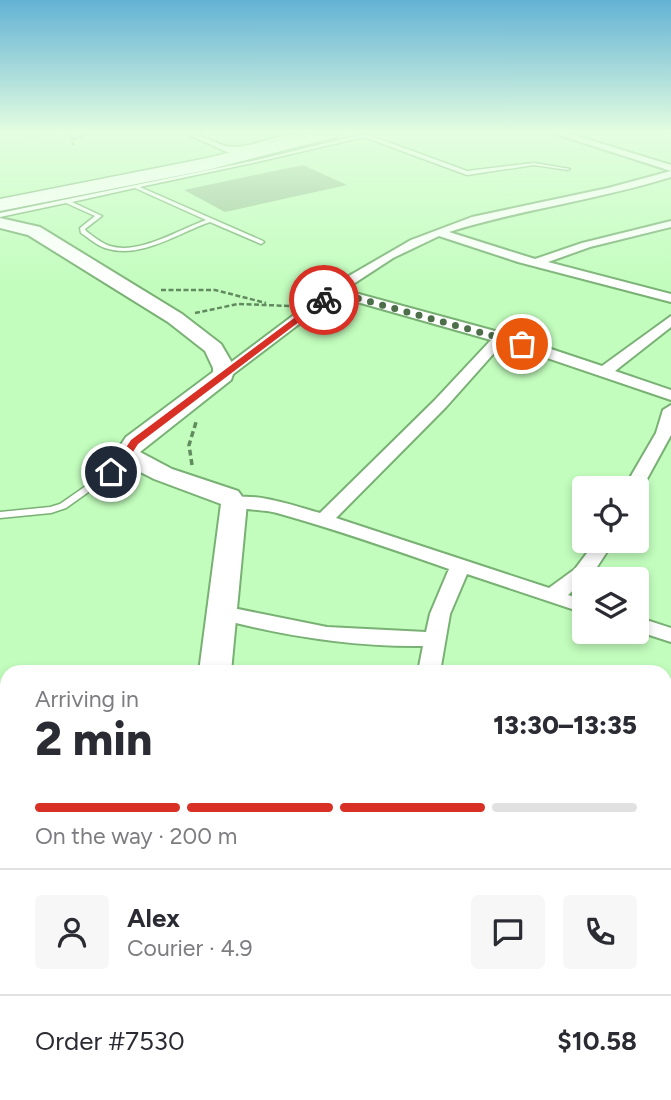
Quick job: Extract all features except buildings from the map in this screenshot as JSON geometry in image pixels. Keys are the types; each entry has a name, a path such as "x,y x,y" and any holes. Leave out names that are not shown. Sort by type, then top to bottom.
{"highway":[{"path":"0,205 94,184"}],"street":[{"path":"216,665 234,503 229,497 129,459 126,455 135,442 317,305 396,253 440,233 492,217 628,184"},
{"path":"0,223 34,231 176,318 214,348 224,368 223,375"},
{"path":"537,262 568,250 671,224"},
{"path":"440,233 671,298"},
{"path":"335,292 501,337 671,395"},
{"path":"605,371 670,322"},
{"path":"324,520 440,404 501,337"},
{"path":"640,476 664,433 671,410"},
{"path":"234,503 262,503 324,520 572,603"},
{"path":"550,596 575,581 598,553"},
{"path":"430,665 440,614 461,564"},
{"path":"223,613 326,636 433,639"},
{"path":"649,628 671,635"}],"lane":[{"path":"0,215 142,184"},
{"path":"135,186 261,242"},
{"path":"65,200 99,216 82,229 83,233 104,246 125,250 159,241 183,228 210,220"},
{"path":"0,515 51,510 63,506 129,459"}],"path":[{"path":"134,292 181,288 227,290 271,305"},
{"path":"176,318 238,304 317,305"},
{"path":"196,485 189,461 189,445 199,410 200,394"}],"green space":[{"path":"211,184 347,185 225,212 184,190"}],"way so far":[{"path":"324,300 335,292 451,322 522,344"}],"route":[{"path":"111,472 129,459 126,455 135,442 324,300"}]}
